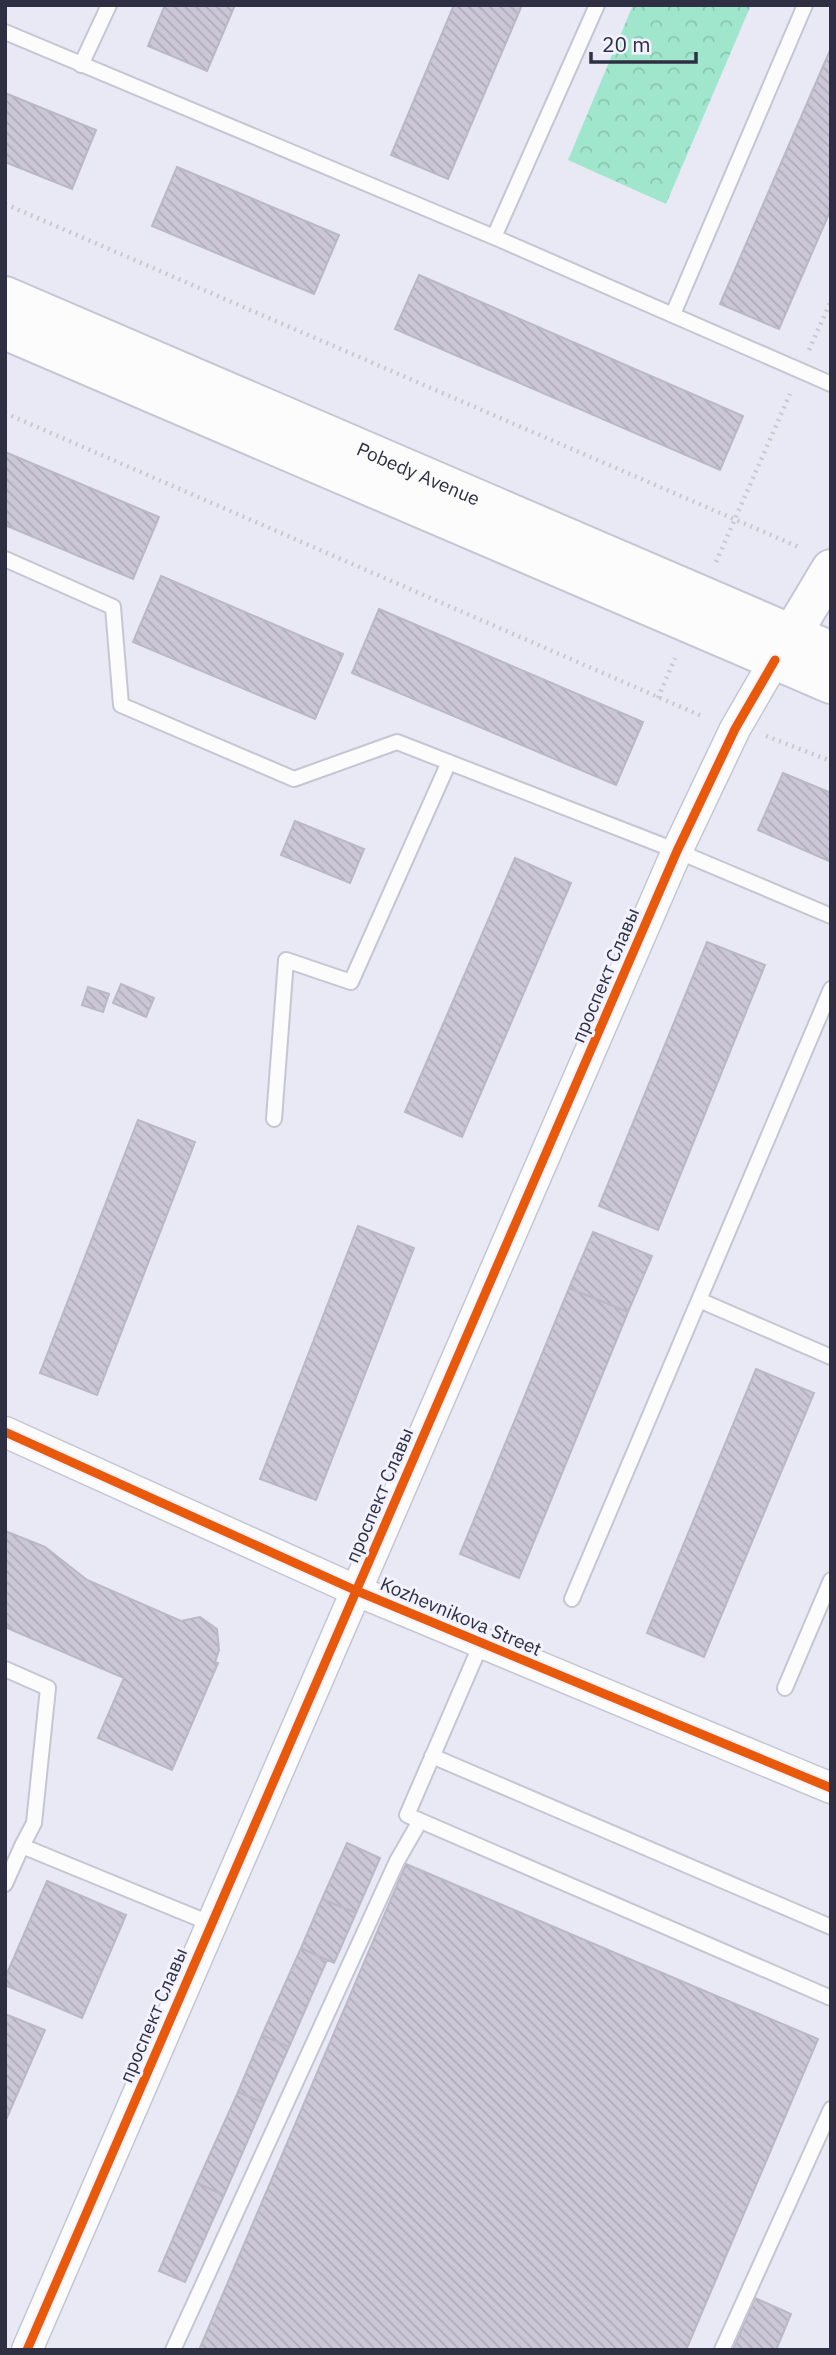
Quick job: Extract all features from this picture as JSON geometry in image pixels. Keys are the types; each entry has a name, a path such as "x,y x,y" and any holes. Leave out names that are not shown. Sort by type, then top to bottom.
{"main road":[{"name":"Pobedy Avenue","path":"5,296 784,647 831,684"},
{"name":"Pobedy Avenue","path":"5,330 784,647 831,651"},
{"name":"проспект Славы","path":"784,647 819,560"}],"street":[{"name":"проспект Славы","path":"27,2350 677,851 735,729 784,647"},
{"name":"Kozhevnikova Street","path":"5,1432 357,1591 831,1788"}],"lane":[{"path":"81,65 109,5"},
{"path":"494,237 597,5"},
{"path":"673,314 805,5"},
{"path":"5,32 494,237 831,384"},
{"path":"5,559 113,607 121,705 294,779 397,742 677,851 831,916"},
{"path":"274,1119 286,960 351,982 449,762"},
{"path":"572,1599 831,989"},
{"path":"699,1300 831,1357"},
{"path":"785,1688 831,1580"},
{"path":"481,1644 407,1815 831,1998"},
{"path":"5,1669 48,1688 34,1823 5,1884"},
{"path":"432,1756 831,1927"},
{"path":"173,2350 397,1861 420,1821"},
{"path":"22,1846 212,1924"},
{"path":"722,2350 831,2109"}],"path":[{"path":"5,204 734,519 819,560"},
{"path":"713,569 831,301"},
{"path":"5,413 658,698 735,729 782,740 831,761"},
{"path":"658,698 675,658"}],"green space":[{"path":"633,5 751,5 666,204 568,160"}],"building":[{"path":"165,5 235,5 207,71 148,46"},
{"path":"454,5 522,5 448,179 391,155"},
{"path":"831,48 831,209 779,329 720,304"},
{"path":"5,93 96,130 72,189 5,162"},
{"path":"177,167 339,235 314,294 152,226"},
{"path":"419,275 743,416 720,470 395,329"},
{"path":"5,452 159,517 133,579 5,525"},
{"path":"161,576 343,654 315,719 133,642"},
{"path":"379,609 643,722 616,785 352,673"},
{"path":"783,773 831,793 831,862 758,830"},
{"path":"295,821 364,849 350,883 281,855"},
{"path":"515,858 571,883 462,1137 405,1112"},
{"path":"707,942 765,965 658,1230 599,1206"},
{"path":"121,984 154,998 146,1017 113,1003"},
{"path":"88,987 109,994 103,1012 82,1005"},
{"path":"138,1120 195,1142 97,1395 40,1373"},
{"path":"358,1226 414,1248 316,1500 260,1479"},
{"path":"593,1232 652,1256 628,1312 569,1288"},
{"path":"569,1288 628,1312 519,1578 460,1554"},
{"path":"756,1369 814,1393 704,1657 647,1633"},
{"path":"5,1531 45,1547 87,1580 181,1621 200,1617 217,1629 219,1650 215,1662 218,1663 172,1770 98,1738 124,1678 5,1627"},
{"path":"347,1843 380,1858 356,1913 322,1899"},
{"path":"406,1864 818,2039 686,2350 199,2350"},
{"path":"47,1881 126,1915 82,2018 5,1985 5,1978"},
{"path":"322,1899 356,1913 334,1963 301,1948"},
{"path":"301,1948 327,1960 289,2047 262,2035"},
{"path":"5,2014 45,2030 5,2122"},
{"path":"262,2035 289,2047 264,2103 238,2092"},
{"path":"238,2092 264,2103 224,2195 197,2183"},
{"path":"197,2183 224,2195 185,2282 159,2271"},
{"path":"755,2298 791,2314 776,2350 733,2350"}],"cycle path":[{"path":"27,2350 677,851 735,729 775,660"},
{"path":"5,1432 357,1591 831,1788"}]}
